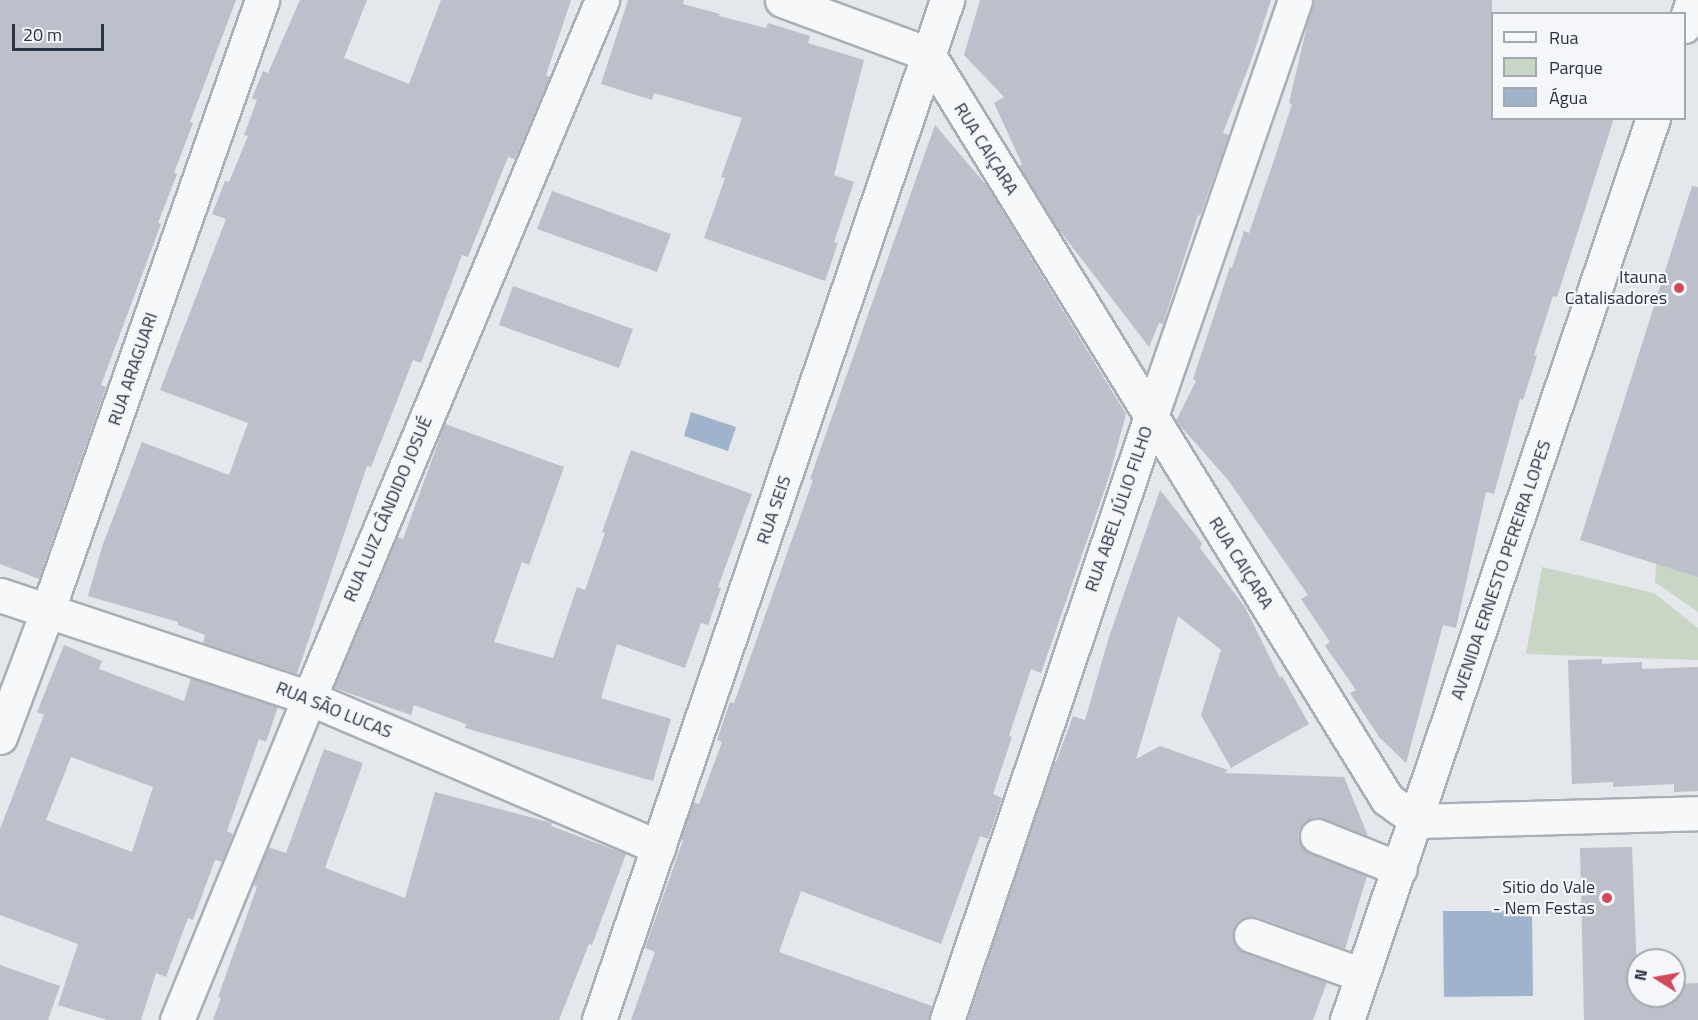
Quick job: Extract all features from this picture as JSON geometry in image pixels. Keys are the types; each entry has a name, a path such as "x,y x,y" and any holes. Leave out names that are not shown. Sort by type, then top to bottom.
{"street":[{"name":"RUA ARAGUARI","path":"0,737 47,612 262,0"},
{"name":"RUA LUIZ CÂNDIDO JOSUÉ","path":"177,1020 309,698 602,0"},
{"path":"782,0 928,54"},
{"name":"RUA SEIS","path":"599,1020 947,0"},
{"name":"RUA ABEL JÚLIO FILHO","path":"947,1020 1151,416 1295,0"},
{"path":"1686,20 1693,0"},
{"name":"RUA CAIÇARA","path":"928,54 1386,799 1417,821"},
{"name":"AVENIDA ERNESTO PEREIRA LOPES","path":"1347,1020 1417,821 1652,120"},
{"name":"RUA SÃO LUCAS","path":"0,595 309,698 659,848"},
{"path":"1417,821 1698,813"},
{"path":"1317,836 1400,869"},
{"path":"1251,935 1362,975"}],"green space":[{"path":"1698,428 1698,612 1655,582 1663,449"},
{"path":"1542,567 1654,593 1698,628 1698,660 1526,654"}],"water":[{"path":"691,412 736,427 728,451 684,436"},
{"path":"1443,911 1532,911 1533,996 1444,997"}],"building":[{"path":"0,0 236,0 190,122 193,123 174,173 177,174 158,223 161,224 101,385 106,387 39,579 0,564"},
{"path":"300,0 367,0 344,58 409,84 441,0 571,0 546,75 550,77 515,159 508,157 468,257 462,255 421,363 413,360 371,467 367,466 297,674 203,643 205,635 178,625 178,622 88,596 102,547 142,442 229,475 248,423 160,390 226,219 212,214 225,181 229,182 248,136 244,135 257,100 252,98 263,71 268,73"},
{"path":"628,0 684,0 683,4 720,14 719,16 766,28 768,23 810,36 808,43 864,60 834,175 854,182 834,242 838,243 825,281 704,238 725,178 721,177 742,118 654,93 652,100 601,84"},
{"path":"980,0 1271,0 1251,61 1223,133 1229,135 1200,216 1198,215 1163,324 1159,323 1149,347 1057,227 1019,166 1022,164 994,103 1004,97 964,55"},
{"path":"1313,0 1492,0 1491,120 1613,120 1557,297 1553,296 1534,355 1537,356 1523,400 1520,399 1494,494 1486,492 1456,628 1443,625 1406,763 1380,738 1350,693 1356,690 1325,646 1330,642 1301,599 1308,595 1228,480 1176,421 1196,381 1193,379 1230,267 1232,268 1244,231 1249,233 1292,104 1289,103"},
{"path":"935,125 987,186 1126,414 1109,477 1041,673 1031,669 1009,736 1012,737 993,794 1002,798 988,839 980,836 941,944 801,891 779,952 932,1006 929,1020 631,1020 655,952 645,948 683,840 680,839 693,802 699,804 722,742 717,740 730,702 734,703 760,630 813,480 810,479"},
{"path":"1692,186 1698,187 1698,577 1580,540"},
{"path":"552,191 671,234 657,272 537,229"},
{"path":"513,286 633,329 619,368 499,325"},
{"path":"445,424 564,467 529,565 522,562 494,642 553,658 577,587 585,590 605,533 602,532 631,450 752,494 718,587 721,588 708,625 701,623 685,668 617,644 601,698 671,719 653,781 465,728 466,724 414,705 411,715 334,688 397,537 403,539"},
{"path":"1160,490 1202,543 1200,548 1245,607 1280,678 1282,676 1309,724 1231,768 1201,715 1221,650 1178,616 1136,759 1160,746 1228,770 1224,773 1344,777 1368,836 1315,817 1305,822 1299,830 1298,838 1302,847 1310,853 1367,876 1345,949 1257,917 1239,920 1234,928 1233,939 1236,947 1244,952 1327,982 1313,1020 968,1020 1054,761 1056,762 1073,716 1085,720 1109,637"},
{"path":"64,645 102,661 99,669 184,701 191,678 278,707 266,742 259,739 227,831 233,834 222,862 215,860 193,920 188,918 166,977 156,973 141,1020 107,1020 58,1005 78,944 0,915 0,829 44,715 37,712","holes":["71,757 153,787 132,852 46,820"]},
{"path":"1602,659 1602,664 1642,662 1642,669 1698,667 1698,791 1674,792 1674,784 1613,787 1613,782 1572,784 1568,660"},
{"path":"324,749 363,763 325,868 405,898 435,792 552,823 551,826 626,854 592,945 589,944 559,1020 213,1020 221,998 218,997 257,887 254,886 257,873 268,847 286,853"},
{"name":"Sitio do Vale - Nem Festas","path":"1632,847 1636,948 1626,948 1626,1008 1686,1008 1686,984 1698,983 1698,1020 1584,1020 1580,848"},
{"path":"0,965 60,986 48,1020 0,1020"}],"place":[{"name":"Itauna Catalisadores","path":"1679,288"},
{"name":"Sitio do Vale - Nem Festas","path":"1607,898"}]}
